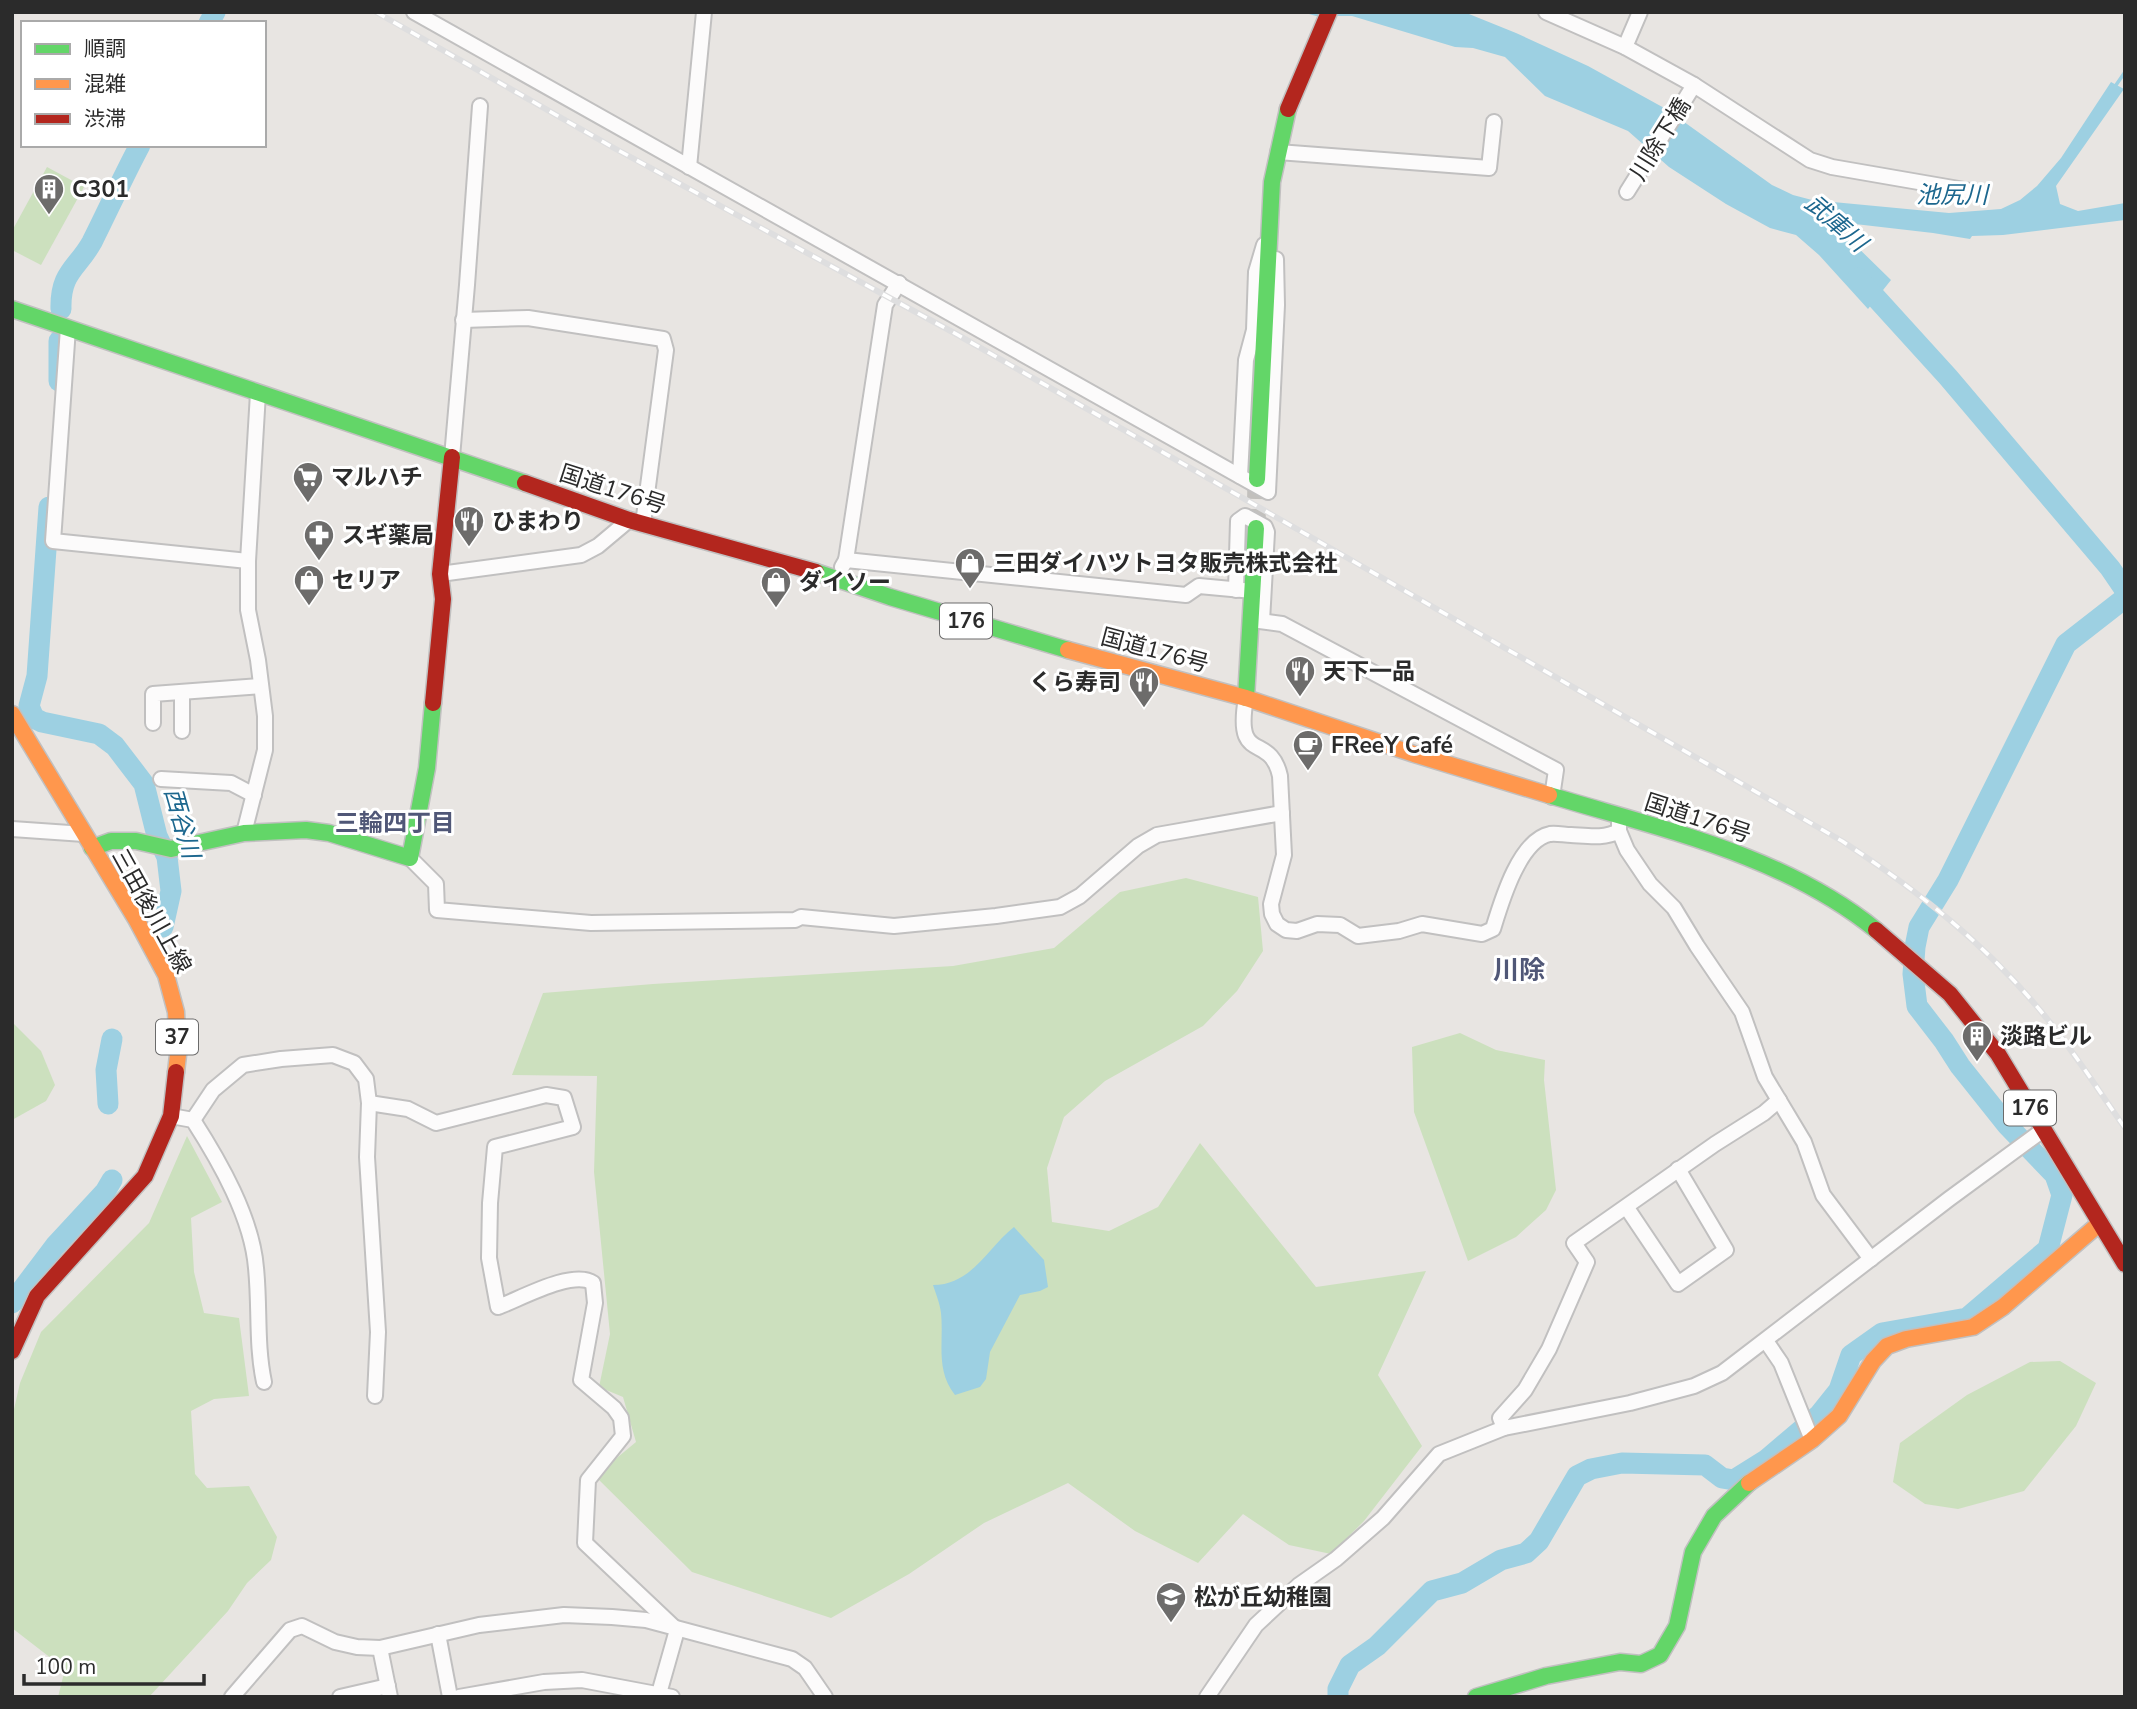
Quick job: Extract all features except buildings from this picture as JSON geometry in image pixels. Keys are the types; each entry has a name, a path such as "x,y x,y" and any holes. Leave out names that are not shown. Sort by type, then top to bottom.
{"main road":[{"path":"1257,479 1272,182 1289,105 1329,12"},
{"name":"国道176号","path":"12,309 636,522 837,578 962,619 1246,698 1552,797 1619,824 1738,853 1774,869 1854,912 1950,994 1998,1054 2031,1138 2099,1223 2125,1264"},
{"path":"88,841 136,841 171,849 244,833 306,830 329,833 410,858 427,768 443,599 440,574 452,457"},
{"path":"1246,698 1257,620 1253,591 1255,528"},
{"name":"三田後川上線","path":"12,714 136,919 166,975 176,1012 178,1055 171,1116 145,1176 37,1296 12,1351"},
{"path":"1476,1697 1546,1676 1620,1662 1641,1664 1660,1655 1677,1626 1693,1552 1714,1516 1735,1494 1774,1464 1809,1430 1839,1416 1873,1361 1887,1346 1906,1339 1973,1327 2003,1307 2099,1223"}],"street":[{"path":"414,12 1268,492 1277,305 1277,263 1269,230"},
{"path":"689,167 704,12"},
{"path":"1546,12 1625,47 1694,85 1810,160 1832,167 1982,193"},
{"path":"1625,47 1640,12"},
{"name":"川除下橋","path":"1627,192 1694,85"},
{"path":"452,457 480,106"},
{"path":"1278,152 1489,168 1494,121"},
{"path":"1240,476 1246,360 1254,330 1256,272 1269,230"},
{"path":"837,578 846,561 885,305 899,283"},
{"path":"440,574 581,555 636,522 666,350 663,340 528,318 463,320"},
{"path":"68,328 53,541 248,561"},
{"path":"244,833 265,751 265,716 247,610 258,393"},
{"path":"1236,590 1238,520 1245,516 1265,527 1267,532 1257,620 1282,624 1556,770 1552,797"},
{"path":"846,561 1186,595 1199,586 1253,591"},
{"path":"153,723 153,694 261,686"},
{"path":"182,693 182,732"},
{"path":"1246,698 1242,721 1243,735 1248,742 1270,754 1278,764 1284,855 1271,904 1272,914 1286,930 1297,931 1317,924 1340,925 1358,936 1422,925 1482,934 1493,929 1508,885 1525,852 1536,841 1549,834 1604,837 1619,824 1628,850 1650,884 1674,908 1742,1012 1765,1077 1804,1142 1823,1195 1871,1259"},
{"path":"161,779 231,783 254,795"},
{"path":"410,858 436,884 437,910 591,923 795,920 802,917 894,926 1060,907 1080,896 1138,846 1157,835 1282,813"},
{"path":"12,829 88,841"},
{"path":"193,1120 212,1090 243,1065 333,1055 354,1063 366,1079 369,1103 367,1157 378,1332 375,1396"},
{"path":"369,1103 408,1109 436,1123 546,1095 564,1098 573,1127 495,1147 489,1258 498,1307 556,1283 576,1279 587,1279 593,1283 595,1303 581,1380 614,1408 621,1418 623,1436 588,1480 585,1543 677,1630"},
{"path":"1504,1428 1500,1418 1525,1390 1549,1349 1587,1262 1574,1243 1779,1100"},
{"path":"171,1116 193,1120 215,1154 246,1226 256,1266 258,1353 264,1382"},
{"path":"1207,1697 1256,1625 1299,1585 1336,1559 1383,1518 1440,1454 1504,1428 1629,1403 1694,1386 1722,1373 2031,1138"},
{"path":"1626,1208 1678,1283 1704,1267 1726,1250 1678,1170"},
{"path":"1766,1341 1781,1363 1809,1430"},
{"path":"236,1695 290,1630 297,1626 309,1628 335,1642 380,1648 479,1625 564,1615 646,1620 792,1659 805,1668 825,1697"},
{"path":"460,1697 544,1682 582,1680 663,1696 677,1630"},
{"path":"438,1634 450,1697"},
{"path":"340,1697 389,1692 380,1648"}],"green space":[{"path":"47,167 84,187 41,265 12,250 12,231"},
{"path":"1186,878 1258,897 1263,951 1237,991 1203,1026 1105,1081 1064,1117 1047,1168 1052,1222 1109,1231 1158,1207 1200,1143 1316,1287 1426,1271 1378,1375 1422,1446 1364,1521 1331,1554 1289,1545 1243,1514 1198,1563 1135,1531 1068,1483 984,1523 909,1574 831,1618 692,1572 595,1476 636,1442 623,1397 599,1387 610,1334 594,1172 597,1076 512,1075 543,993 953,966 1054,948 1120,892"},
{"path":"12,1022 41,1051 55,1085 46,1101 12,1120"},
{"path":"1460,1033 1496,1050 1545,1060 1544,1080 1556,1190 1546,1210 1516,1237 1468,1261 1414,1112 1412,1047"},
{"path":"187,1136 222,1202 191,1218 194,1272 204,1313 239,1318 249,1396 214,1399 191,1411 195,1474 207,1488 249,1486 277,1537 271,1560 247,1583 228,1611 149,1697 58,1697 65,1669 12,1628 12,1418 20,1383 41,1332 149,1223"},
{"path":"2060,1361 2096,1383 2076,1426 2024,1491 1958,1509 1925,1504 1893,1482 1900,1443 1967,1395 2030,1362"}],"water":[{"path":"1302,12 1464,12 1588,66 1666,109 1772,185 1793,195 1812,200 1949,213 2001,209 2020,200 2037,186 2061,158 2111,82 2124,89 2056,186 2060,204 2078,211 2125,203 2125,220 2003,235 1972,236 1970,239 1855,224 1846,230 1845,235 1891,280 1868,309 1819,255 1796,235 1770,228 1726,204 1669,167 1628,131 1545,96 1505,57 1473,48 1455,47 1352,16 1316,16"},
{"path":"1014,1227 1044,1260 1048,1287 1020,1295 990,1352 986,1379 980,1387 955,1395 943,1366 941,1313 933,1285 947,1283 969,1272"}],"waterway":[{"name":"西谷川","path":"210,21 215,12"},
{"path":"2114,88 2125,72"},
{"name":"西谷川","path":"61,309 66,279 92,242 139,147"},
{"name":"武庫川","path":"1858,278 1948,377 2110,568 2125,590"},
{"name":"西谷川","path":"59,341 59,381"},
{"name":"西谷川","path":"49,507 37,676 29,706 34,718 42,722 99,734 115,746 144,784 157,836 167,857 171,891 163,927"},
{"path":"1338,1697 1338,1689 1350,1665 1377,1646 1432,1591 1462,1583 1501,1560 1526,1553 1539,1541 1577,1476 1591,1469 1622,1463 1705,1465 1722,1478 1734,1480 1766,1460 1819,1415 1839,1390 1851,1355 1882,1333 1967,1318 2048,1249 2062,1195 2055,1175 2007,1125 1917,1006 1913,974 1915,947 1919,927 1948,880 2066,644 2125,598"},
{"name":"西谷川","path":"108,1104 106,1070 112,1039"},
{"name":"西谷川","path":"12,1303 55,1246 105,1192 112,1180"}],"tunnel":[{"path":"1256,528 1257,479"}],"railway":[{"path":"376,12 614,148 958,335 1842,841 1924,899 1999,965 2055,1028 2125,1128"}],"traffic: fast":[{"path":"1257,479 1272,182 1288,109"},
{"path":"12,309 525,483"},
{"path":"1246,698 1256,528"},
{"path":"816,572 1068,650"},
{"path":"92,848 111,841 136,841 171,849 244,833 306,830 329,833 410,858 427,768 433,703"},
{"path":"1549,795 1677,833 1762,863 1840,904 1876,930"},
{"path":"1476,1697 1546,1676 1620,1662 1641,1664 1660,1655 1677,1626 1693,1552 1714,1516 1749,1483"}],"traffic: slow":[{"path":"1068,650 1246,698 1414,754 1549,795"},
{"path":"12,714 136,919 166,975 176,1012 176,1072"},
{"path":"1749,1483 1812,1440 1839,1416 1873,1361 1887,1346 1906,1339 1973,1327 2003,1307 2100,1223"}],"traffic: jam":[{"path":"1288,109 1329,12"},
{"path":"433,703 443,599 440,574 452,457"},
{"path":"525,483 629,520 816,572"},
{"path":"1876,930 1950,994 1998,1054 2125,1264"},
{"path":"12,1351 37,1296 145,1176 171,1116 176,1072"}],"place":[{"name":"C301","path":"49,216"},
{"name":"マルハチ","path":"308,504"},
{"name":"ひまわり","path":"469,548"},
{"name":"スギ薬局","path":"319,562"},
{"name":"三田ダイハツトヨタ販売株式会社","path":"970,590"},
{"name":"セリア","path":"309,607"},
{"name":"ダイソー","path":"776,609"},
{"name":"天下一品","path":"1300,698"},
{"name":"くら寿司","path":"1144,709"},
{"name":"FReeY Café","path":"1308,772"},
{"name":"淡路ビル","path":"1977,1063"},
{"name":"松が丘幼稚園","path":"1171,1624"}],"district":[{"name":"三輪四丁目","path":"395,823"},
{"name":"川除","path":"1519,970"}],"water label":[{"name":"池尻川","path":"1952,195"}]}
